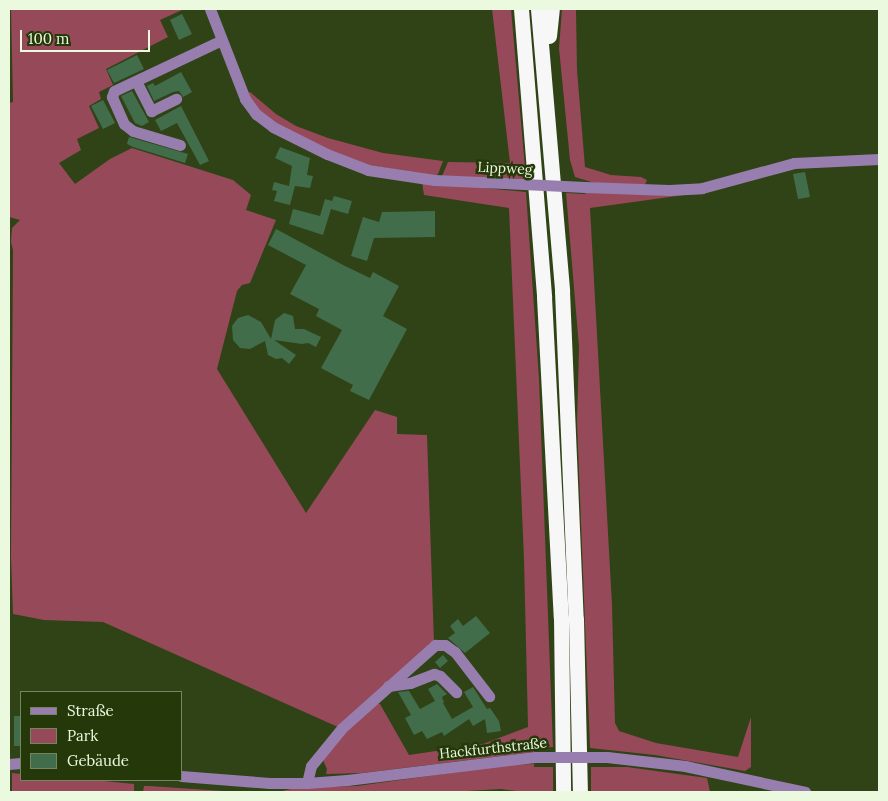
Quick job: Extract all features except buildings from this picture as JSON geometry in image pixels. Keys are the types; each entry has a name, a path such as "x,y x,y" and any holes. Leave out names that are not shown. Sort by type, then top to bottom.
{"highway":[{"path":"521,9 544,297 560,608 564,792"},
{"path":"538,9 544,60 562,291 576,619 580,792"},
{"path":"544,60 548,45 552,9"}],"street":[{"name":"Lippweg","path":"210,9 248,106 265,122 288,136 368,170 434,180 670,190 702,188 794,163 879,159"},
{"path":"180,145 133,131 124,124 112,96 114,92 222,40"},
{"path":"136,81 151,111 176,99"},
{"path":"308,783 311,766 322,750 342,728 435,645 441,644 455,652 489,696"},
{"path":"386,687 410,683 434,674 440,676 456,692"},
{"name":"Hackfurthstraße","path":"182,776 269,788 535,757 607,757 677,765 805,792"}],"green space":[{"path":"11,9 184,9 160,20 168,37 106,69 113,85 99,92 101,99 89,106 99,128 77,139 81,150 59,163 75,184 110,159 132,148 233,180 251,195 246,210 276,220 250,283 242,285 237,291 217,369 306,513 375,410 397,417 397,434 427,435 434,643 338,727 103,622 44,620 13,614 11,557 13,250 11,242 12,228 20,220 9,217 9,103 13,102"},
{"path":"492,9 511,9 526,179 442,176 448,162 510,163"},
{"path":"562,9 576,9 577,70 585,167 611,175 641,177 647,180 644,187 598,184 575,177 570,160 559,48"},
{"path":"250,92 276,114 296,126 328,138 383,153 443,161 438,174 435,176 363,164 299,138 257,110 246,95"},
{"path":"422,182 526,192 539,379 553,747 535,748 534,752 362,773 326,774 327,769 322,758 345,729 372,704 380,704 409,755 483,744 528,727 524,559 509,208 424,195"},
{"path":"586,191 684,195 590,208 612,605 615,723 619,731 656,743 738,757 751,717 751,767 745,771 655,755 590,748 577,422 579,347 566,193 585,194"},
{"path":"534,764 534,767 553,767 553,792 525,792 501,789 449,792 278,792 295,788 357,786 508,765"},
{"path":"591,767 627,767 707,778 710,792 591,792"},
{"path":"12,773 20,774 20,781 104,781 134,784 134,792 12,792"},
{"path":"144,786 149,786 238,792 143,792"}]}
